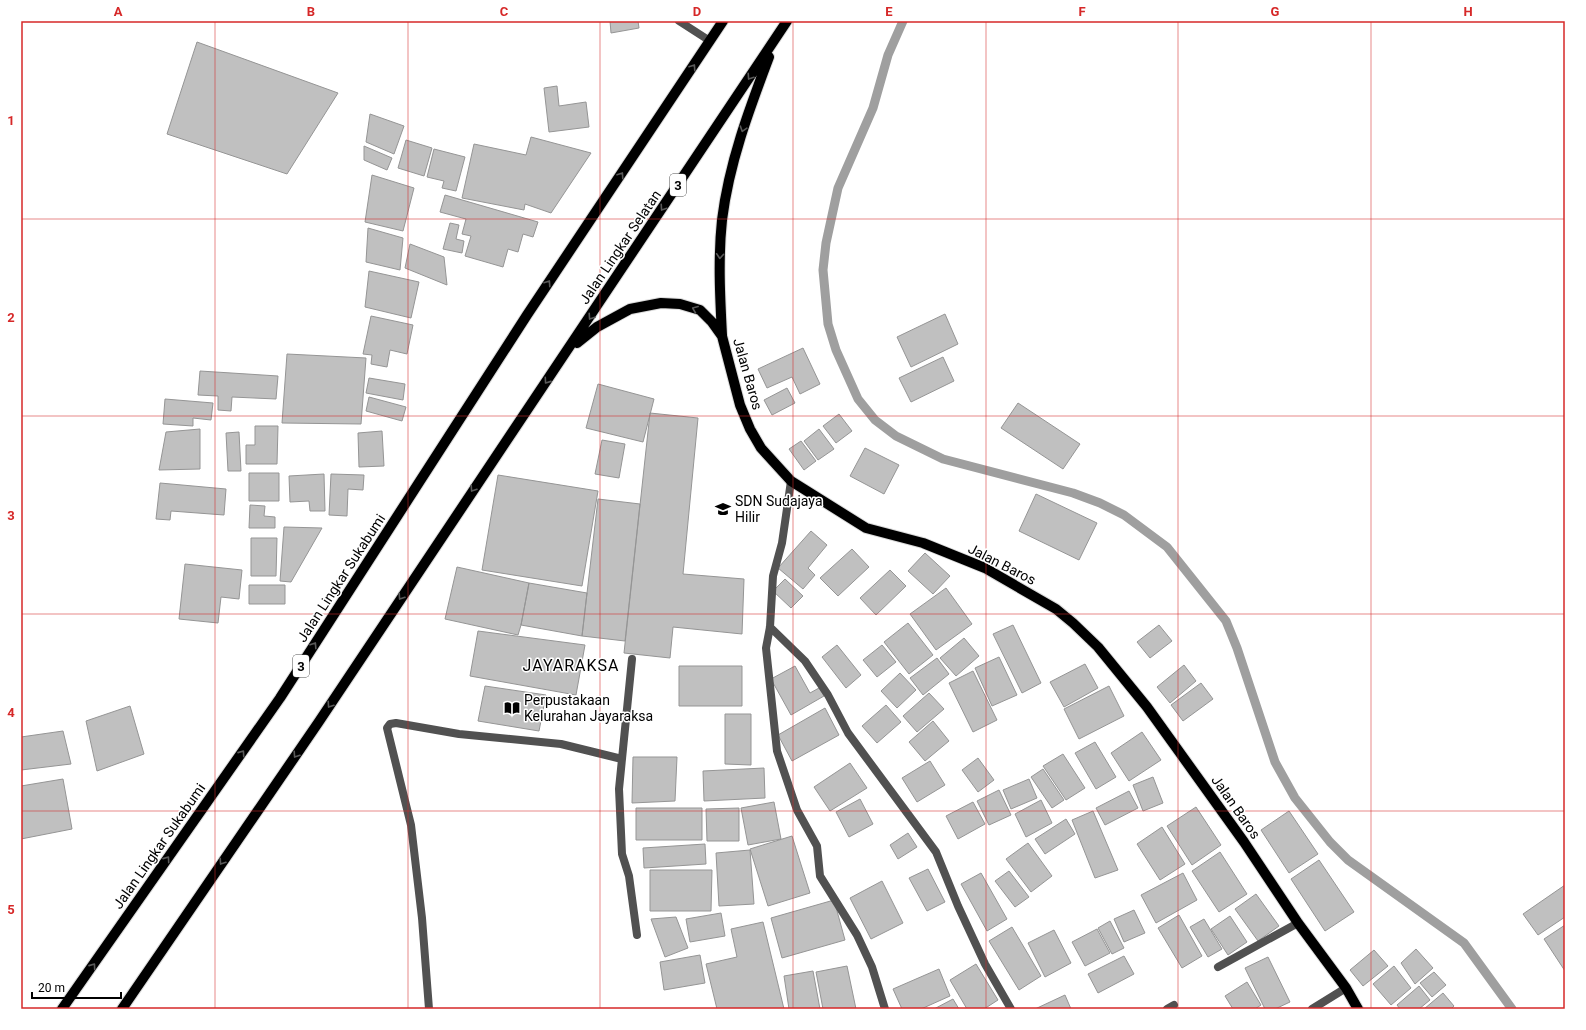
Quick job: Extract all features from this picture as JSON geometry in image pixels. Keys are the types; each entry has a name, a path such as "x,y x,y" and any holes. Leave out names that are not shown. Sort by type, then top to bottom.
{"main road":[{"name":"3","path":"710,41 723,21"},
{"name":"Jalan Lingkar Selatan","path":"569,349 787,21"},
{"path":"722,336 719,270 722,219 734,157 775,40"},
{"name":"Jalan Lingkar Sukabumi","path":"62,1009 280,698 527,315 710,41"},
{"name":"Jalan Baros","path":"569,349 597,327 630,309 661,303 680,304 700,310 712,322 722,336 740,405 750,429 761,448 791,481 866,528 923,543 985,568 1056,609 1098,647 1147,707 1244,842 1298,923 1346,988 1358,1009"},
{"name":"3","path":"122,1009 314,729 477,483 569,349"}],"street":[{"path":"680,21 710,41"},
{"path":"791,481 782,543 773,576 770,627 766,648 777,751 797,810 817,846 820,876 857,935 872,967 885,1009"},
{"path":"770,627 805,660 828,695 848,733 936,852 958,906 985,964 1011,1009"},
{"path":"632,659 619,789 622,854 629,876 638,934"},
{"path":"430,1009 422,918 411,825 387,728 390,724 396,723 460,734 561,744 622,759"},
{"path":"1218,967 1298,923"},
{"path":"1312,1009 1346,988"}],"building":[{"path":"610,21 638,21 639,28 611,33"},
{"path":"197,42 338,93 287,174 167,134"},
{"path":"557,86 559,106 586,102 589,127 549,132 544,88"},
{"path":"370,114 404,126 394,154 366,142"},
{"path":"531,137 591,153 551,213 525,204 524,210 462,198 474,144 526,155"},
{"path":"406,140 432,148 424,176 398,168"},
{"path":"364,146 392,158 387,170 364,160"},
{"path":"434,149 465,157 456,191 442,188 444,181 427,177"},
{"path":"372,175 414,188 403,231 365,222"},
{"path":"445,195 538,222 533,237 523,234 518,252 508,249 503,267 465,256 471,236 462,234 466,219 440,212"},
{"path":"450,223 459,225 456,239 464,241 462,253 443,249"},
{"path":"368,228 403,238 400,270 366,262"},
{"path":"410,244 444,257 447,285 405,268"},
{"path":"369,271 419,282 411,318 365,307"},
{"path":"945,314 958,344 911,367 897,337"},
{"path":"371,316 413,325 407,354 390,350 387,367 371,364 372,355 363,354"},
{"path":"803,348 820,384 800,394 792,377 767,388 758,369"},
{"path":"287,354 366,358 361,424 282,423"},
{"path":"943,357 954,381 911,402 899,378"},
{"path":"200,371 278,376 276,399 232,397 231,411 218,410 218,396 198,395"},
{"path":"369,378 405,384 403,400 366,393"},
{"path":"598,384 654,399 643,442 586,428"},
{"path":"787,388 795,403 772,415 764,400"},
{"path":"369,397 406,407 402,421 366,411"},
{"path":"165,399 213,403 211,420 193,418 193,426 163,424"},
{"path":"1018,403 1080,444 1063,469 1001,428"},
{"path":"650,413 698,418 683,574 744,579 742,634 673,627 670,658 624,653"},
{"path":"839,414 852,431 836,443 823,426"},
{"path":"255,426 278,426 277,464 246,464 246,445 255,445"},
{"path":"200,429 200,469 159,470 166,432"},
{"path":"819,429 834,449 818,460 804,441"},
{"path":"382,431 384,466 359,467 358,433"},
{"path":"239,432 241,471 228,471 226,433"},
{"path":"602,440 625,444 619,478 595,474"},
{"path":"801,441 816,461 804,470 789,449"},
{"path":"865,448 899,465 884,494 850,476"},
{"path":"249,473 279,473 279,501 249,501"},
{"path":"324,474 325,511 310,511 309,501 290,502 289,476"},
{"path":"331,474 364,475 363,490 348,489 347,516 329,515"},
{"path":"498,475 598,491 582,586 482,570"},
{"path":"160,483 226,489 224,515 171,511 170,520 156,519"},
{"path":"1036,494 1097,523 1079,560 1019,531"},
{"path":"598,499 640,504 625,641 582,636"},
{"path":"250,505 265,506 264,516 275,517 275,528 249,528"},
{"path":"284,527 322,528 291,582 280,581"},
{"path":"811,531 827,545 808,568 815,575 803,589 778,568"},
{"path":"251,538 277,538 276,576 251,576"},
{"path":"852,549 869,567 838,596 820,578"},
{"path":"925,553 950,576 933,594 908,571"},
{"path":"185,564 242,570 239,599 221,597 218,623 179,619"},
{"path":"457,567 529,583 518,635 445,619"},
{"path":"890,570 906,586 876,615 860,598"},
{"path":"785,579 803,596 791,608 773,591"},
{"path":"529,583 587,593 582,636 521,625"},
{"path":"249,585 285,585 285,604 249,604"},
{"path":"946,588 972,624 936,650 910,614"},
{"path":"908,623 933,655 909,674 884,642"},
{"path":"1013,625 1041,683 1022,693 993,634"},
{"path":"1159,625 1172,641 1150,658 1137,642"},
{"path":"478,631 585,645 576,695 470,676"},
{"path":"964,638 979,656 956,676 940,658"},
{"path":"837,645 861,675 846,688 822,657"},
{"path":"882,645 896,662 877,677 863,660"},
{"path":"999,657 1017,695 992,706 975,668"},
{"path":"937,658 949,674 923,695 910,678"},
{"path":"1085,664 1098,688 1064,707 1050,682"},
{"path":"1184,665 1196,681 1170,703 1157,687"},
{"path":"679,666 742,666 742,706 679,706"},
{"path":"795,666 810,693 819,688 824,696 791,715 771,679"},
{"path":"973,671 997,720 973,732 949,683"},
{"path":"900,673 916,690 897,708 881,691"},
{"path":"1201,683 1213,699 1183,721 1171,705"},
{"name":"Perpustakaan Kelurahan Jayaraksa","path":"485,686 546,695 539,731 478,721"},
{"path":"1109,686 1124,716 1079,739 1064,709"},
{"path":"929,693 944,709 917,732 903,716"},
{"path":"886,705 901,722 877,743 862,726"},
{"path":"130,706 144,754 97,771 86,721"},
{"path":"825,708 839,735 792,761 778,735"},
{"path":"725,714 751,714 751,765 725,764"},
{"path":"933,721 949,741 925,761 909,742"},
{"path":"63,731 71,764 21,770 21,737"},
{"path":"1142,732 1161,760 1129,781 1111,753"},
{"path":"1095,742 1116,777 1096,789 1075,753"},
{"path":"1063,754 1085,788 1066,800 1043,766"},
{"path":"633,757 677,757 675,801 632,803"},
{"path":"978,758 994,780 978,792 962,770"},
{"path":"930,761 945,785 917,802 902,778"},
{"path":"850,763 867,788 830,811 814,787"},
{"path":"764,768 765,798 704,801 703,771"},
{"path":"1043,769 1064,800 1052,808 1031,777"},
{"path":"1153,777 1163,803 1143,811 1133,785"},
{"path":"63,779 72,829 21,839 21,786"},
{"path":"1029,779 1037,798 1011,809 1003,790"},
{"path":"999,790 1011,815 989,825 977,801"},
{"path":"1129,791 1138,808 1105,825 1096,808"},
{"path":"860,799 873,824 849,837 836,812"},
{"path":"1041,800 1052,823 1026,837 1015,814"},
{"path":"774,802 781,839 748,845 741,808"},
{"path":"973,802 985,824 958,839 946,816"},
{"path":"1196,807 1221,845 1192,865 1167,826"},
{"path":"636,808 702,808 702,840 636,840"},
{"path":"739,808 739,841 707,841 706,809"},
{"path":"1093,811 1118,870 1095,878 1072,820"},
{"path":"1289,811 1318,854 1289,873 1261,830"},
{"path":"1066,819 1075,834 1045,854 1035,839"},
{"path":"1162,827 1185,864 1160,880 1137,844"},
{"path":"908,833 917,847 898,859 890,845"},
{"path":"792,836 810,893 768,906 750,849"},
{"path":"1028,843 1052,876 1031,892 1006,859"},
{"path":"705,844 706,864 644,868 643,848"},
{"path":"750,850 754,904 719,906 716,853"},
{"path":"1220,852 1247,894 1219,912 1192,871"},
{"path":"1319,860 1354,912 1325,931 1291,879"},
{"path":"928,869 945,902 927,911 909,878"},
{"path":"650,870 712,870 711,911 650,911"},
{"path":"1009,871 1029,897 1015,907 995,881"},
{"path":"981,873 1007,919 987,931 961,884"},
{"path":"1183,873 1197,900 1156,923 1141,895"},
{"path":"882,881 903,923 871,939 850,898"},
{"path":"1565,885 1565,917 1538,935 1523,914"},
{"path":"1256,894 1279,926 1258,941 1235,909"},
{"path":"834,900 845,940 782,958 771,918"},
{"path":"1134,910 1145,933 1124,942 1114,919"},
{"path":"721,913 725,936 690,942 686,919"},
{"path":"1179,915 1202,956 1182,968 1158,928"},
{"path":"1230,916 1247,942 1228,955 1211,929"},
{"path":"676,917 688,948 665,957 651,919"},
{"path":"1204,919 1222,949 1208,957 1190,927"},
{"path":"1110,921 1124,948 1112,954 1098,928"},
{"path":"763,922 784,1009 717,1009 706,964 737,957 731,929"},
{"path":"1565,925 1565,971 1544,939"},
{"path":"1012,927 1041,976 1019,990 989,941"},
{"path":"1097,929 1110,953 1085,966 1072,942"},
{"path":"1054,930 1071,963 1045,977 1028,943"},
{"path":"1416,949 1433,968 1415,984 1401,963"},
{"path":"1374,950 1388,966 1363,986 1350,970"},
{"path":"700,955 705,983 664,990 660,962"},
{"path":"1124,956 1134,974 1098,993 1088,974"},
{"path":"1268,957 1290,1002 1275,1009 1265,1009 1245,968"},
{"path":"976,964 998,1000 984,1009 967,1009 950,980"},
{"path":"847,966 856,1009 823,1009 816,972"},
{"path":"1394,966 1411,988 1391,1005 1373,984"},
{"path":"939,969 950,996 921,1009 902,1009 893,989"},
{"path":"813,971 820,1009 789,1009 784,976"},
{"path":"1434,972 1446,985 1432,997 1420,983"},
{"path":"1247,982 1261,1005 1255,1009 1233,1009 1225,996"},
{"path":"1419,986 1430,1000 1419,1009 1400,1009 1397,1005"},
{"path":"1443,993 1454,1006 1451,1009 1424,1009"},
{"path":"1065,995 1071,1009 1035,1009"},
{"path":"953,999 959,1009 934,1009"}],"waterway":[{"path":"903,21 888,55 873,108 838,188 826,243 823,270 828,324 836,350 858,399 875,420 896,436 943,459 1073,493 1100,503 1124,515 1167,547 1226,621 1237,648 1275,762 1295,798 1330,842 1348,860 1464,943 1512,1009"}],"place":[{"name":"SDN Sudajaya Hilir","path":"723,509"},
{"name":"Perpustakaan Kelurahan Jayaraksa","path":"512,708"}],"district":[{"name":"JAYARAKSA","path":"571,665"}]}
